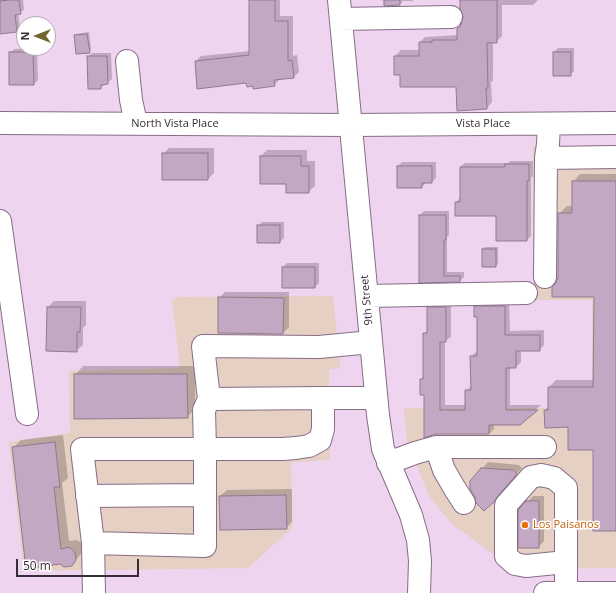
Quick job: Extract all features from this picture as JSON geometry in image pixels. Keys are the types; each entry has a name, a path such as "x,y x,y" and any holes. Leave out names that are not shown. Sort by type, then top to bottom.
{"street":[{"path":"340,9 450,17"},
{"name":"9th Street","path":"340,9 376,398 383,450 411,515 418,540 420,561 420,593"},
{"path":"128,61 131,100 136,123"},
{"name":"North Vista Place","path":"0,123 351,125"},
{"name":"Vista Place","path":"351,125 616,123"},
{"path":"545,277 546,158 549,124"},
{"path":"546,158 616,157"},
{"path":"0,221 27,414"},
{"path":"367,296 526,293"},
{"path":"93,543 205,546 204,410 209,399 203,346 319,346 371,342"},
{"path":"94,593 93,543 82,449 296,448 309,446 320,440 323,429 323,398"},
{"path":"209,399 376,398"},
{"path":"436,446 444,470 464,503"},
{"path":"388,463 436,446 544,447"},
{"path":"566,562 526,566 515,564 506,556 506,505 531,477 541,475 554,478 566,488 566,562 566,593"},
{"path":"87,496 205,495"},
{"path":"545,593 616,593"}],"shaded area":[{"path":"616,146 616,568 547,569 500,559 451,523 429,496 407,440 404,408 464,409 592,407 592,300 534,300 533,147"},
{"path":"333,296 340,368 329,369 330,460 291,462 292,528 248,568 24,571 9,442 70,433 69,371 180,368 172,300 178,297"}],"building":[{"path":"19,0 21,14 15,15 16,32 0,34 0,1"},
{"path":"249,0 275,0 275,21 288,21 288,61 292,60 294,78 274,80 275,86 253,89 253,86 247,87 246,83 197,89 195,61 249,55"},
{"path":"384,0 400,0 400,5 384,6"},
{"path":"460,0 497,0 497,43 487,43 487,109 457,111 456,87 400,87 400,75 394,75 394,56 419,56 419,42 432,42 432,40 457,40 457,28 460,27 463,17 460,9"},
{"path":"87,34 90,53 76,54 74,35"},
{"path":"9,52 16,52 16,56 33,56 34,85 9,85"},
{"path":"553,52 571,52 571,76 553,76"},
{"path":"87,56 107,56 108,84 101,85 101,89 88,89"},
{"path":"162,153 208,153 208,180 162,180"},
{"path":"260,156 301,156 301,166 309,166 309,193 286,193 286,184 260,184"},
{"path":"505,164 529,164 529,181 527,181 527,241 496,241 496,216 455,216 455,202 460,202 460,167 505,167"},
{"path":"397,166 432,166 432,183 422,183 422,188 397,188"},
{"path":"572,181 616,181 616,531 593,531 593,450 568,450 568,427 545,428 544,410 548,410 548,387 593,387 594,297 552,297 552,287 556,283 558,277 558,213 572,213"},
{"path":"419,215 446,215 444,276 460,276 460,282 419,283"},
{"path":"257,225 280,225 280,243 257,243"},
{"path":"482,249 496,249 496,267 482,267"},
{"path":"282,267 315,267 315,288 282,288"},
{"path":"218,297 284,298 283,334 218,333"},
{"path":"474,306 505,306 505,335 540,335 540,351 516,351 516,368 506,368 506,410 538,410 520,425 489,425 489,434 436,434 424,438 424,395 420,395 420,379 423,379 423,333 427,333 427,307 446,307 446,342 440,342 440,410 465,410 465,390 471,390 470,356 477,356 477,317 474,317"},
{"path":"47,307 81,307 80,332 77,332 77,352 46,351"},
{"path":"74,374 187,374 188,418 74,419"},
{"path":"55,442 60,487 54,487 61,549 69,547 75,552 76,560 72,566 64,567 60,564 26,569 12,447"},
{"path":"481,468 513,470 517,474 495,501 484,511 476,503 475,497 470,489 470,481"},
{"path":"286,495 287,529 220,530 219,496"},
{"name":"Los Paisanos","path":"526,501 539,501 539,548 518,548 518,510"}],"place":[{"name":"Los Paisanos","path":"525,525"}]}
